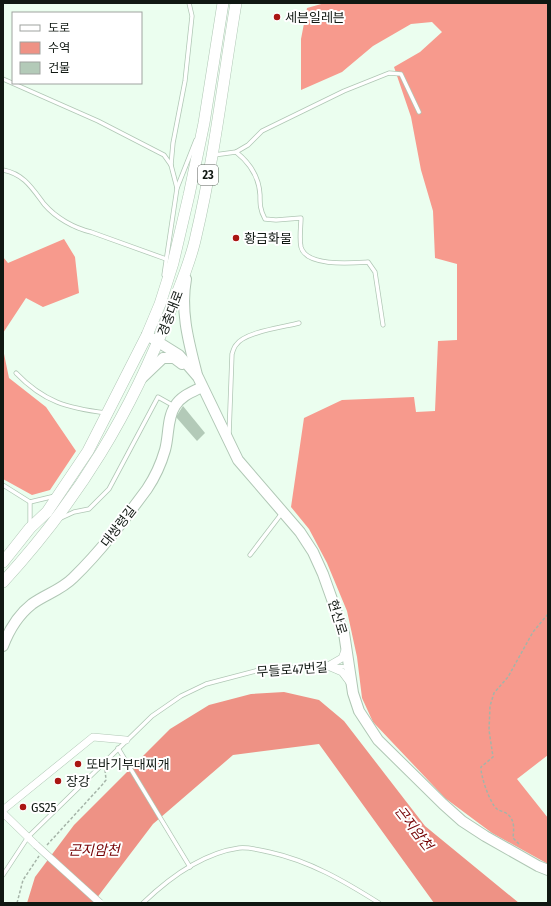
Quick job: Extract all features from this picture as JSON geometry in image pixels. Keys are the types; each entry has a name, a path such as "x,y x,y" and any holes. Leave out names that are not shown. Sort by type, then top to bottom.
{"main road":[{"name":"경충대로","path":"3,562 30,528 47,512 88,452 147,335 160,304 173,263 204,123 223,3"},
{"name":"경충대로","path":"3,582 56,520 101,455 123,416 159,341 188,265 196,236 211,156 236,3"}],"street":[{"path":"188,265 183,296 184,319 198,377"},
{"name":"현산로","path":"147,335 159,341 179,355 198,377 238,460 283,512 313,552 336,607 344,633 352,686 359,711 378,740 442,804 485,836 538,866 548,870"},
{"path":"142,378 163,358 174,358 198,377"},
{"path":"175,406 186,395 202,387"},
{"name":"대쌍령길","path":"3,646 8,632 20,616 33,604 63,588 73,579 115,532 148,487 158,469 165,450 170,422 175,406"},
{"path":"328,666 342,658 346,648"},
{"path":"328,666 342,672 352,686"},
{"path":"100,903 36,845 3,811 93,737 126,740"}],"lane":[{"path":"177,188 171,165 173,143 185,81 192,16 190,3"},
{"path":"211,156 236,152 248,145 262,131 278,122 344,91 388,73 401,74 419,112"},
{"path":"16,84 150,147 164,155 171,165"},
{"path":"160,304 177,188 184,166 204,123"},
{"path":"236,152 248,161 258,179 260,210 265,219 276,220 301,218 301,247 305,253 315,259 340,264 368,262 375,272 383,325"},
{"path":"3,170 12,171 24,178 45,205 79,229 92,232 166,259"},
{"path":"229,444 232,354 236,344 243,338 298,323"},
{"path":"16,373 31,388 47,398 63,405 108,413"},
{"path":"56,520 74,512 89,509 109,489 158,397 175,406"},
{"path":"3,485 30,502 58,495"},
{"path":"30,502 30,528"},
{"path":"250,555 283,512"},
{"name":"무들로47번길","path":"3,875 28,837 126,740 152,716 180,696 206,684 263,669 328,666 350,667"},
{"path":"118,748 190,867"},
{"path":"143,903 156,890 190,867 224,851 242,848 261,850 286,856 317,867 349,884 379,903"}],"path":[{"path":"520,846 513,838 514,825 509,816 497,810 492,803 480,772 481,766 493,757 489,730 490,706 494,692 508,677 533,632 548,614"},
{"path":"44,849 106,780 106,771 103,764"},
{"path":"17,903 23,880 40,855"}],"shaded area":[{"path":"325,3 548,3 548,755 517,779 548,818 548,864 492,833 445,798 373,722 362,698 357,657 347,611 327,563 309,529 291,507 304,418 342,400 414,397 416,412 435,411 438,341 457,340 457,264 435,258 433,211 421,170 411,117 394,67 420,52 442,32 432,22 411,24 373,46 342,72 301,90 301,39 307,8"},
{"path":"64,239 75,257 79,293 43,307 26,298 3,333 3,257 8,263"},
{"path":"3,349 9,378 46,407 76,451 50,490 32,495 3,479"}],"water":[{"name":"곤지암천","path":"284,692 319,700 344,721 425,826 519,903 434,903 319,744 233,755 153,824 93,903 27,903 35,877 74,825 170,729 209,705 251,694"}],"building":[{"path":"183,406 205,433 197,441 176,417"}],"place":[{"name":"세븐일레븐","path":"277,17"},
{"name":"황금화물","path":"236,238"},
{"name":"또바기부대찌개","path":"78,764"},
{"name":"장강","path":"58,781"},
{"name":"GS25","path":"23,807"}]}
